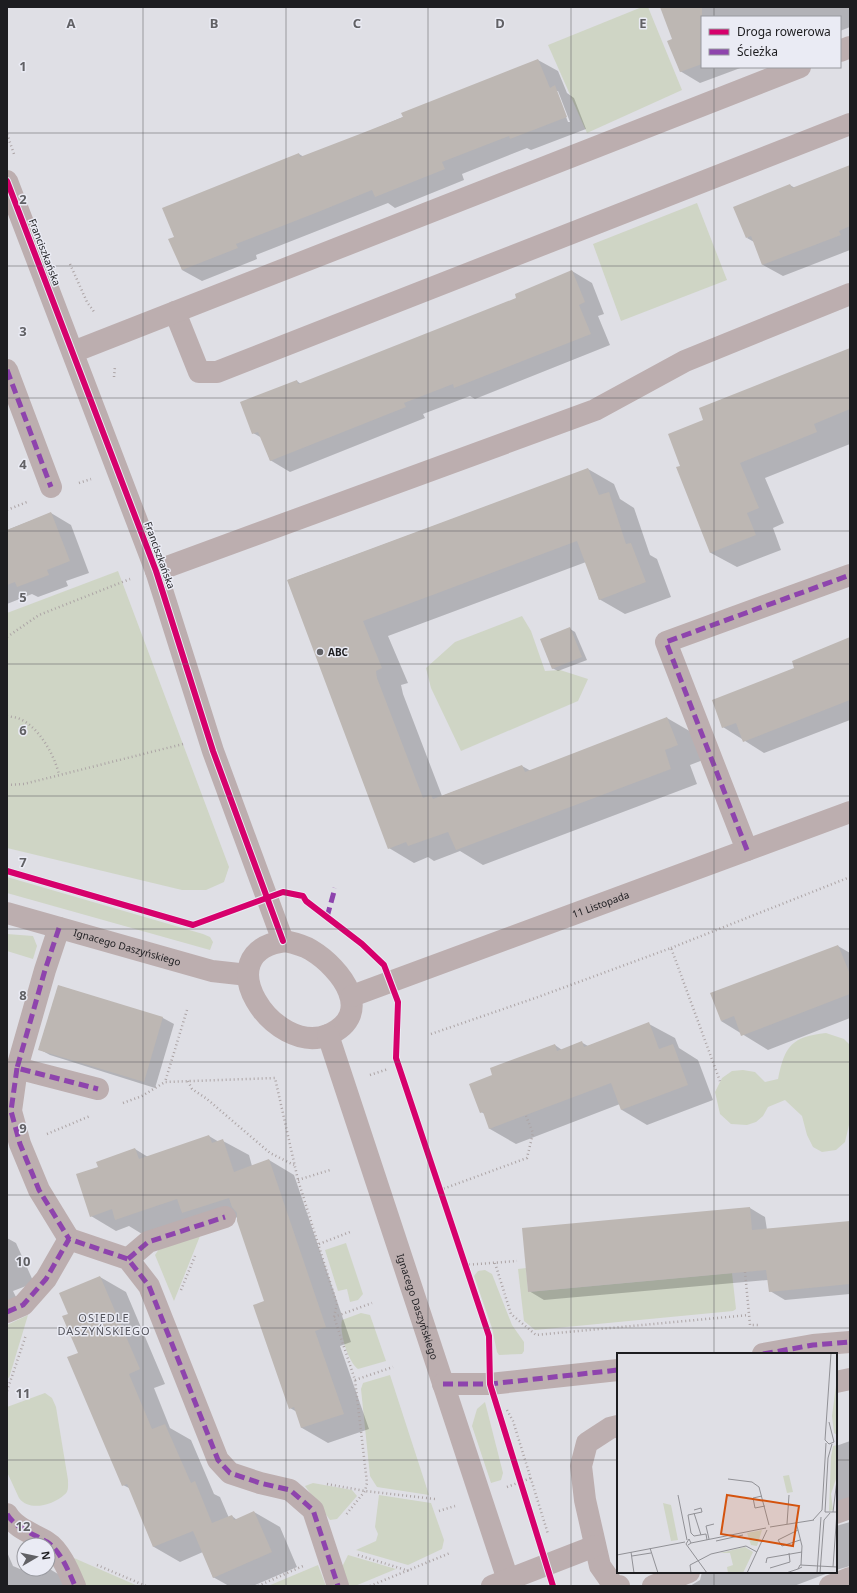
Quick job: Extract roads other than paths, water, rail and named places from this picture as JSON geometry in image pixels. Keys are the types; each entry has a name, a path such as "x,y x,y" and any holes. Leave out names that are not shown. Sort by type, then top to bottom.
{"street":[{"path":"73,352 797,68"},
{"path":"175,312 199,372 218,372 850,124"},
{"name":"Franciszkańska","path":"7,181 156,571 213,752 283,941"},
{"path":"156,571 595,410 685,361 850,294"},
{"path":"7,370 51,487"},
{"path":"747,850 666,642 850,575"},
{"name":"11 Listopada","path":"352,996 850,812"},
{"name":"Ignacego Daszyńskiego","path":"7,914 212,971 248,975"},
{"path":"59,928 45,970 18,1068 11,1111 20,1144 39,1190 69,1239 128,1259 149,1286 218,1460 230,1473 260,1484 290,1490 313,1510 338,1586"},
{"path":"283,941 299,944 320,956 338,973 352,996 350,1017 340,1030 312,1039 276,1025 266,1017 258,1006 252,994 248,975 249,963 259,950 272,942 283,941"},
{"name":"Ignacego Daszyńskiego","path":"328,1035 443,1384 503,1584"},
{"path":"18,1068 98,1089"},
{"path":"128,1259 148,1242 225,1217"},
{"path":"7,1312 23,1305 46,1279 69,1239"},
{"path":"769,1353 813,1345 850,1342"},
{"path":"443,1384 490,1384 617,1370"},
{"path":"837,1382 850,1379"},
{"path":"617,1426 610,1428 587,1443 581,1466 585,1500 600,1566 614,1586 619,1586"},
{"path":"837,1513 850,1508"},
{"path":"7,1514 30,1534 48,1543 65,1563 75,1586"},
{"path":"503,1584 595,1546"},
{"path":"653,1586 686,1573"},
{"path":"830,1586 850,1578"}],"place":[{"name":"ABC","path":"320,652"}],"district":[{"name":"OSIEDLE DASZYŃSKIEGO","path":"104,1324"}]}
